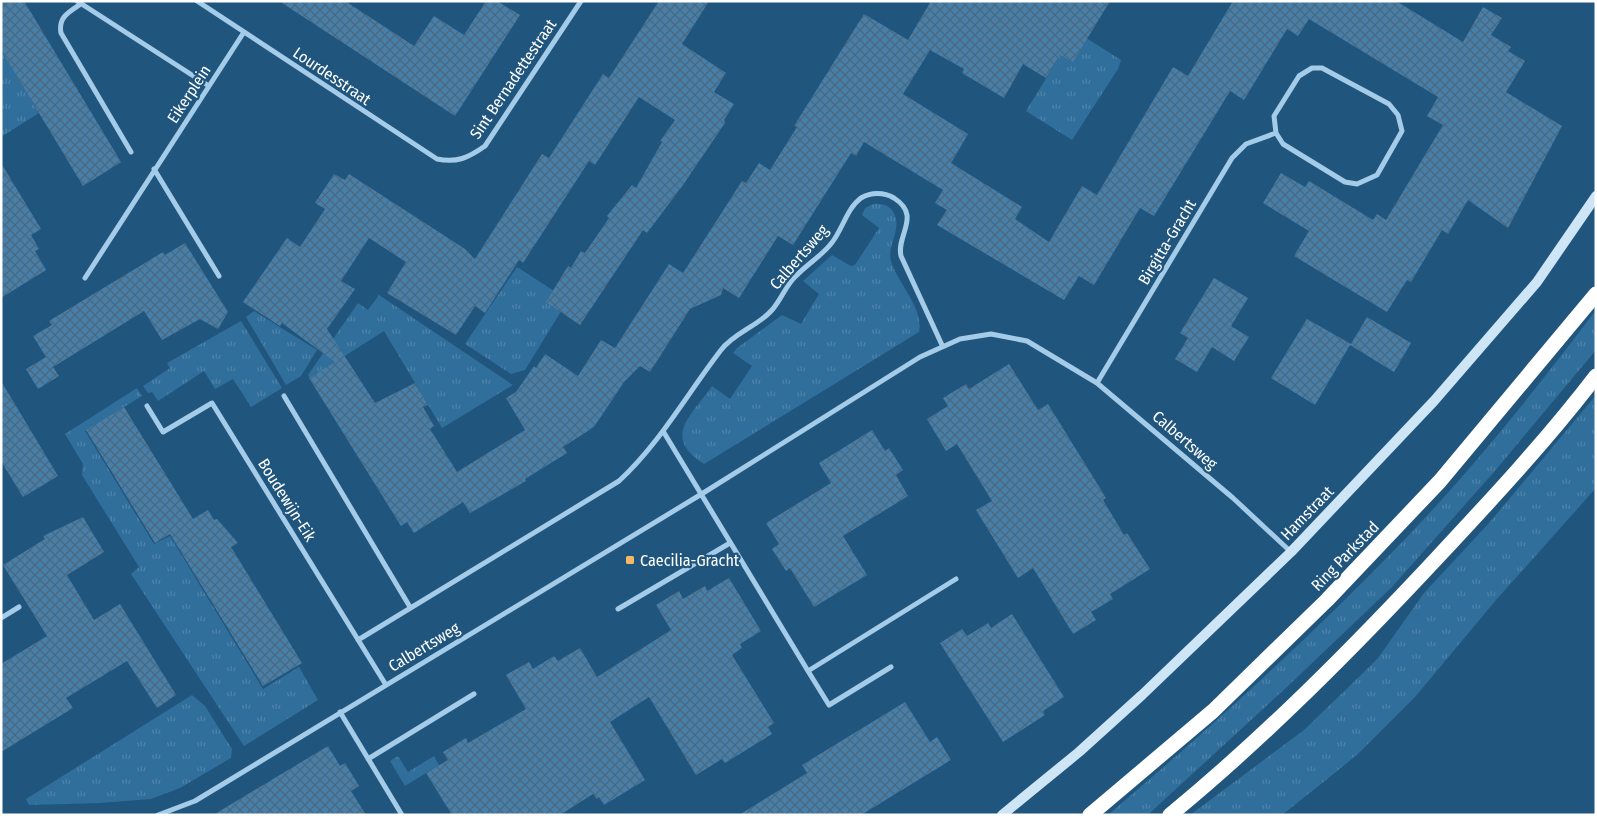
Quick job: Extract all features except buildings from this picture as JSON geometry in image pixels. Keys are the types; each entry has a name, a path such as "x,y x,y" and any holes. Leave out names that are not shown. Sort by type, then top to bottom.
{"highway":[{"name":"Ring Parkstad","path":"1090,815 1213,711 1327,600 1440,481 1596,294"},
{"path":"1170,815 1342,658 1477,515 1569,411 1596,376"}],"street":[{"name":"Lourdesstraat","path":"197,1 436,159 458,161"},
{"name":"Sint Bernadettestraat","path":"458,161 472,156 485,146 581,1"},
{"path":"131,152 61,33 59,24 62,19 79,3 209,86"},
{"name":"Eikerplein","path":"85,278 244,32"},
{"path":"1312,68 1322,68 1390,104 1398,115 1402,131 1399,140 1377,175 1357,184 1345,182 1283,144 1276,133 1274,116 1299,76 1312,68"},
{"name":"Birgitta-Gracht","path":"1097,382 1232,158 1246,144 1276,133"},
{"path":"154,169 219,276"},
{"name":"Calbertsweg","path":"358,640 619,481 640,462 723,348 772,311 794,277 830,245 854,206 868,195 886,194 901,204 906,212 908,222 906,232 900,244 901,256 942,345"},
{"name":"Hamstraat","path":"1002,815 1079,752 1121,714 1290,552 1434,401 1537,282 1596,196"},
{"name":"Calbertsweg","path":"158,815 195,801 700,495 942,345 976,335 991,334 1009,337 1036,346 1097,382 1233,498 1290,552"},
{"path":"284,396 410,607"},
{"name":"Boudewijn-Eik","path":"147,406 163,432 212,403 386,685"},
{"path":"664,431 700,495 829,705 891,667"},
{"path":"618,609 730,543"},
{"path":"808,671 956,579"},
{"path":"1,618 20,607"},
{"path":"368,759 474,694"},
{"path":"340,712 402,815"}],"green space":[{"path":"1075,31 1121,60 1118,69 1072,140 1026,111"},
{"path":"1,50 39,113 1,137"},
{"path":"873,204 887,206 895,216 896,227 890,255 891,261 918,314 919,332 704,464 691,454 684,444 682,435 689,416 712,386 730,399 752,366 733,353 737,348 782,315 801,324 819,294 803,281 832,255 851,266 855,265 879,228 862,215 865,208"},
{"path":"517,267 568,300 525,370 511,374 465,344"},
{"path":"379,295 513,385 442,428 384,331 310,378 308,375 358,303 368,310"},
{"path":"1596,310 1596,350 1494,472 1392,587 1148,815 1108,815 1261,679 1407,537 1457,483 1505,426"},
{"path":"254,311 317,350 301,376 286,385 246,317"},
{"path":"241,321 282,388 251,407 233,379 215,389 204,371 158,401 152,392 148,393 143,386 170,368 167,363"},
{"path":"137,388 142,396 85,431 154,544 170,536 263,689 299,667 318,700 244,746 131,574 139,567 82,475 83,464 65,434"},
{"path":"1596,395 1596,488 1496,600 1415,697 1359,753 1282,815 1190,815 1304,730 1378,658 1424,593 1489,523"},
{"path":"192,695 205,706 232,749 231,758 180,788 151,799 29,805 26,799"},
{"path":"398,756 408,772 434,756 439,765 405,786 390,761"}],"place":[{"name":"Caecilia-Gracht","path":"630,560"}]}
